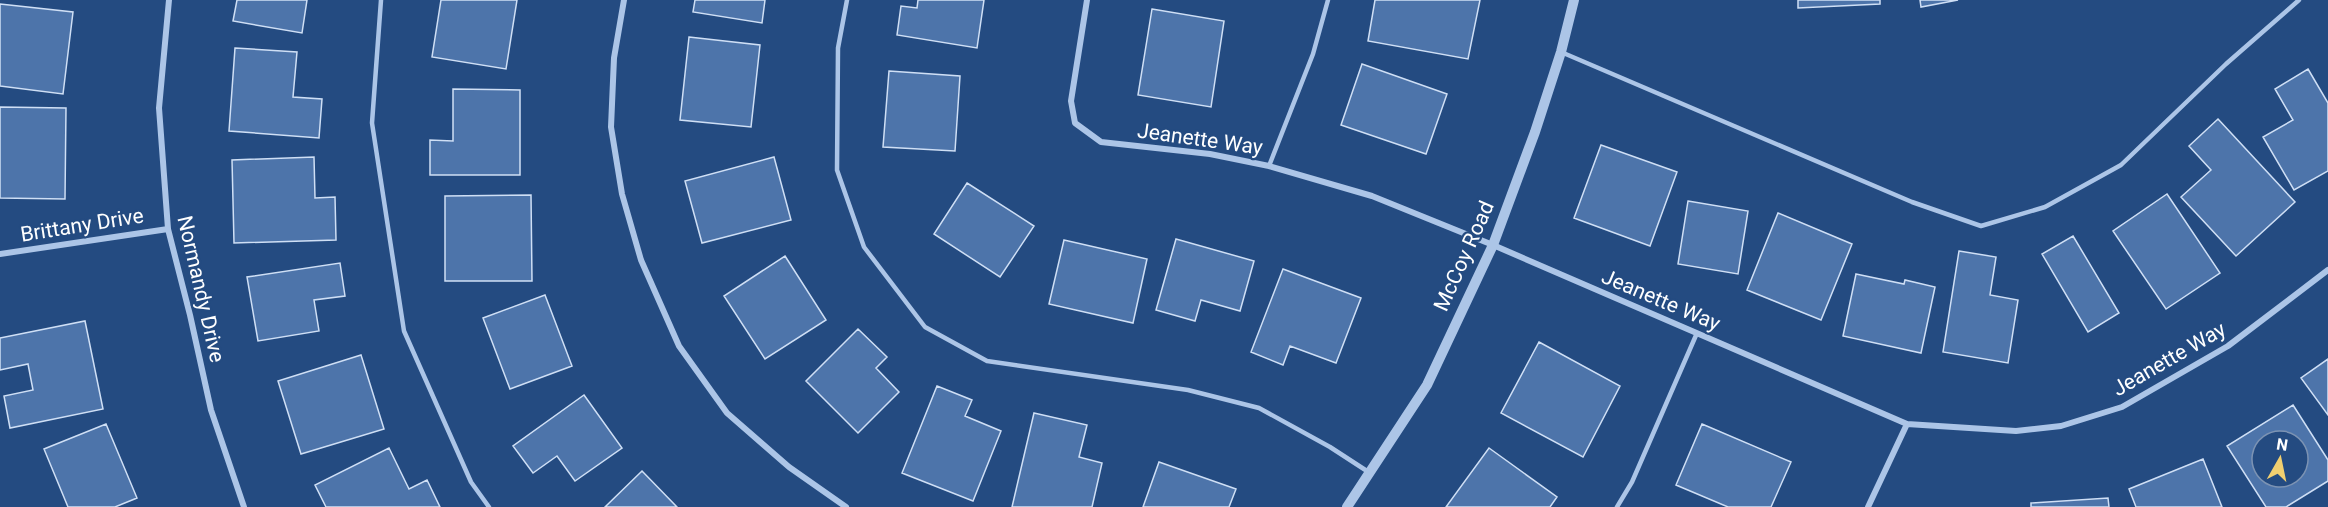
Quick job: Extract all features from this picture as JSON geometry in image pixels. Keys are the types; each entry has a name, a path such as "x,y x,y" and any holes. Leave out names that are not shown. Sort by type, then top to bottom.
{"street":[{"name":"Normandy Drive","path":"169,0 159,108 168,229 211,410 243,507"},
{"path":"624,0 614,58 611,127 622,195 646,271 679,346 727,413 789,467 846,507"},
{"name":"Jeanette Way","path":"1087,0 1071,101 1075,123 1101,142 1210,154 1269,166 1372,196 1493,245 1906,424 2016,431 2061,426 2122,407 2228,346 2328,270"},
{"name":"McCoy Road","path":"1347,507 1427,385 1493,245 1535,132 1561,52 1574,0"},
{"name":"Brittany Drive","path":"0,254 168,229"},
{"path":"1868,507 1906,424"}],"lane":[{"path":"381,0 372,123 404,331 471,482 489,507"},
{"path":"847,0 838,48 837,170 864,247 925,327 987,361 1188,390 1259,408 1330,447 1370,474"},
{"path":"1269,166 1313,54 1328,0"},
{"path":"1561,52 1912,202 1980,226 2045,207 2121,165 2226,64 2299,0"},
{"path":"1617,507 1632,482 1696,333"}],"building":[{"path":"237,0 307,0 302,33 233,21"},
{"path":"441,0 517,0 506,69 432,57"},
{"path":"695,0 765,0 762,23 693,12"},
{"path":"918,0 984,0 977,48 897,35 901,6 917,8"},
{"path":"1375,0 1480,0 1468,59 1368,41"},
{"path":"1798,0 1880,0 1880,4 1798,8"},
{"path":"1920,0 1958,0 1921,7"},
{"path":"0,4 73,12 63,94 0,86"},
{"path":"1152,9 1224,21 1211,107 1138,95"},
{"path":"689,37 760,45 751,127 680,120"},
{"path":"235,48 297,52 293,97 322,99 319,138 229,131"},
{"path":"1362,64 1447,94 1426,154 1341,125"},
{"path":"2308,69 2328,103 2328,171 2294,190 2263,137 2293,120 2275,89"},
{"path":"889,71 960,76 955,151 883,147"},
{"path":"453,89 520,90 520,175 430,175 430,140 453,141"},
{"path":"0,107 66,108 65,199 0,198"},
{"path":"2218,119 2295,202 2236,256 2181,197 2211,170 2189,146"},
{"path":"1601,145 1677,172 1650,246 1574,218"},
{"path":"314,157 315,198 335,197 336,240 234,243 232,160"},
{"path":"774,157 791,220 702,243 685,181"},
{"path":"967,183 1034,226 1000,277 934,234"},
{"path":"2167,194 2220,273 2166,309 2113,231"},
{"path":"531,195 532,281 445,281 445,196"},
{"path":"1688,201 1748,211 1738,274 1678,264"},
{"path":"1778,213 1852,244 1821,320 1747,290"},
{"path":"2073,236 2119,313 2088,332 2042,254"},
{"path":"1176,239 1254,261 1240,311 1201,300 1195,321 1156,310"},
{"path":"1064,240 1147,259 1133,323 1049,304"},
{"path":"1959,251 1996,257 1990,295 2018,300 2008,363 1943,352"},
{"path":"785,256 826,320 765,359 724,296"},
{"path":"340,263 345,296 314,300 319,331 258,341 247,277"},
{"path":"1283,269 1361,298 1336,363 1290,346 1283,365 1251,352"},
{"path":"1856,274 1904,284 1905,280 1935,287 1921,353 1843,336"},
{"path":"545,295 572,366 510,389 483,318"},
{"path":"85,321 103,409 10,428 4,396 33,390 28,364 0,370 0,338"},
{"path":"858,329 887,357 876,368 899,392 858,433 806,381"},
{"path":"1539,342 1620,386 1583,457 1501,413"},
{"path":"361,355 384,429 301,454 278,381"},
{"path":"2328,359 2328,415 2301,378"},
{"path":"937,386 972,400 965,416 1001,431 973,501 902,473"},
{"path":"584,395 622,448 575,481 557,456 533,473 513,446"},
{"path":"2293,405 2308,429 2254,429"},
{"path":"1034,413 1087,425 1079,457 1102,463 1092,507 1012,507"},
{"path":"106,424 137,498 115,507 68,507 44,449"},
{"path":"1702,424 1791,462 1771,507 1728,507 1676,485"},
{"path":"2250,432 2250,482 2227,446"},
{"path":"2310,432 2328,460 2328,481 2286,507 2266,507 2254,489 2310,489"},
{"path":"389,448 409,489 427,480 440,507 326,507 315,485"},
{"path":"1489,448 1557,497 1550,507 1446,507"},
{"path":"2203,459 2222,507 2136,507 2129,489"},
{"path":"1159,462 1236,489 1229,507 1143,507"},
{"path":"642,471 677,507 605,507"},
{"path":"2108,498 2109,507 2031,507 2031,503"}]}
